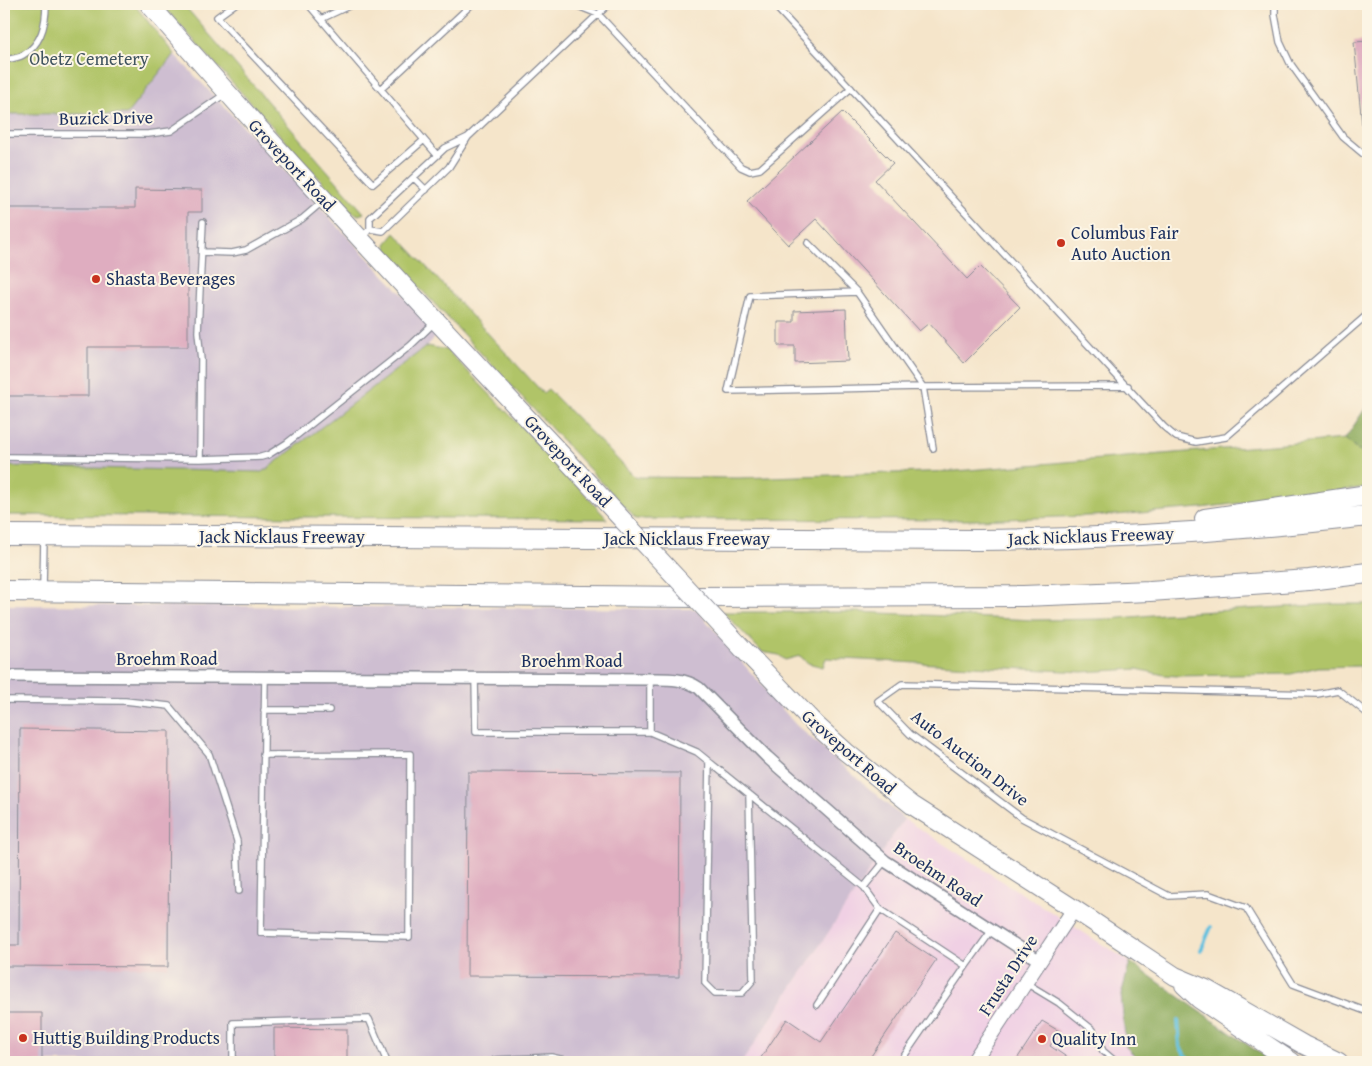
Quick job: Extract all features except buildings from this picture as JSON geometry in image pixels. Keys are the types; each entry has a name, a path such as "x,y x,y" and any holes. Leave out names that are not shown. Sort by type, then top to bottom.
{"highway":[{"path":"1071,539 1368,495"},
{"name":"Jack Nicklaus Freeway","path":"4,535 1071,539 1216,531 1368,516"},
{"path":"4,591 684,597 1023,596 1150,591 1309,580 1368,573"},
{"path":"1309,580 1368,586"}],"main road":[{"name":"Groveport Road","path":"149,4 226,93 325,200 365,234 437,320 801,711 846,752 912,805 1175,976 1199,999 1292,1062"},
{"name":"Groveport Road","path":"1175,976 1206,989 1279,1031 1339,1062"}],"street":[{"name":"Broehm Road","path":"4,676 650,679 691,682 767,757 885,861 1040,961"},
{"name":"Frusta Drive","path":"973,1062 1074,909"}],"lane":[{"path":"4,60 22,56 38,42 46,20 46,4"},
{"path":"235,4 217,17 373,184 424,140"},
{"path":"308,4 437,156"},
{"path":"321,19 353,4"},
{"path":"381,89 472,4"},
{"path":"573,4 598,14 741,167 750,170 760,169 851,88"},
{"path":"468,137 445,148 370,218 365,234 383,231 449,167 468,137 609,4"},
{"path":"773,4 1164,427 1176,437 1196,442 1226,437 1368,314"},
{"path":"1275,4 1280,42 1290,63 1343,137 1368,158"},
{"name":"Buzick Drive","path":"4,134 148,134 171,131 226,93"},
{"path":"414,178 426,190"},
{"path":"202,252 232,253 246,250 302,219 325,200"},
{"path":"200,459 202,360 198,332 203,222"},
{"path":"808,243 857,292 923,387 933,448"},
{"path":"857,292 750,296 728,391 923,387 1128,386"},
{"path":"4,457 200,459 261,457 278,450 410,346 437,320"},
{"path":"43,592 44,535"},
{"path":"263,755 410,754 409,936 261,933 263,755 264,710 264,677"},
{"path":"475,678 476,732 650,732 697,752 864,888 880,910 966,966"},
{"path":"650,679 650,732"},
{"name":"Auto Auction Drive","path":"1368,714 1338,690 1317,694 902,684 878,701 910,734 1022,818 1169,896 1208,894 1246,908 1293,984 1368,1012"},
{"path":"4,700 125,701 169,706 210,754 237,841 239,891"},
{"path":"264,710 329,710"},
{"path":"709,762 705,983 715,993 742,992 753,980 749,794"},
{"path":"864,888 885,861"},
{"path":"817,1005 880,910"},
{"path":"900,1062 992,930"},
{"path":"1026,983 1059,1003 1093,1030 1102,1050 1116,1062"},
{"path":"233,1062 233,1023 369,1019 387,1062"},
{"path":"494,1062 494,1060 550,1057 573,1062"}],"shaded area":[{"path":"174,54 439,333 427,346 263,472 4,466 4,114 127,114"},
{"path":"4,605 696,609 796,725 904,819 742,1062 4,1062"},
{"path":"904,819 1130,962 1121,995 1126,1047 1141,1062 970,1062 962,1057 958,1062 742,1062"}],"green space":[{"name":"Obetz Cemetery","path":"4,4 134,4 174,54 127,114 4,114"},
{"path":"161,4 183,4 364,213 359,215 349,211"},
{"path":"395,233 543,393 548,389 635,477 738,478 956,471 1345,439 1368,458 1368,487 1201,508 1115,515 976,520 636,519 388,254 386,244"},
{"path":"427,346 447,350 572,479 607,519 4,515 4,466 263,472"},
{"path":"1368,404 1368,458 1345,439"},
{"path":"1334,604 1368,604 1368,695 1362,685 1361,666 1318,667 1291,674 1178,676 1137,669 1082,672 826,658 823,667 808,663 800,656 785,660 779,655 762,652 723,612 859,612 1034,620 1110,619"},
{"path":"1130,962 1272,1062 1141,1062 1126,1047 1121,995"}],"waterway":[{"path":"1201,950 1211,927"},
{"path":"1178,1020 1180,1047 1190,1062"}],"place":[{"name":"Columbus Fair Auto Auction","path":"1061,243"},
{"name":"Shasta Beverages","path":"96,279"},
{"name":"Huttig Building Products","path":"23,1038"},
{"name":"Quality Inn","path":"1042,1039"}]}
